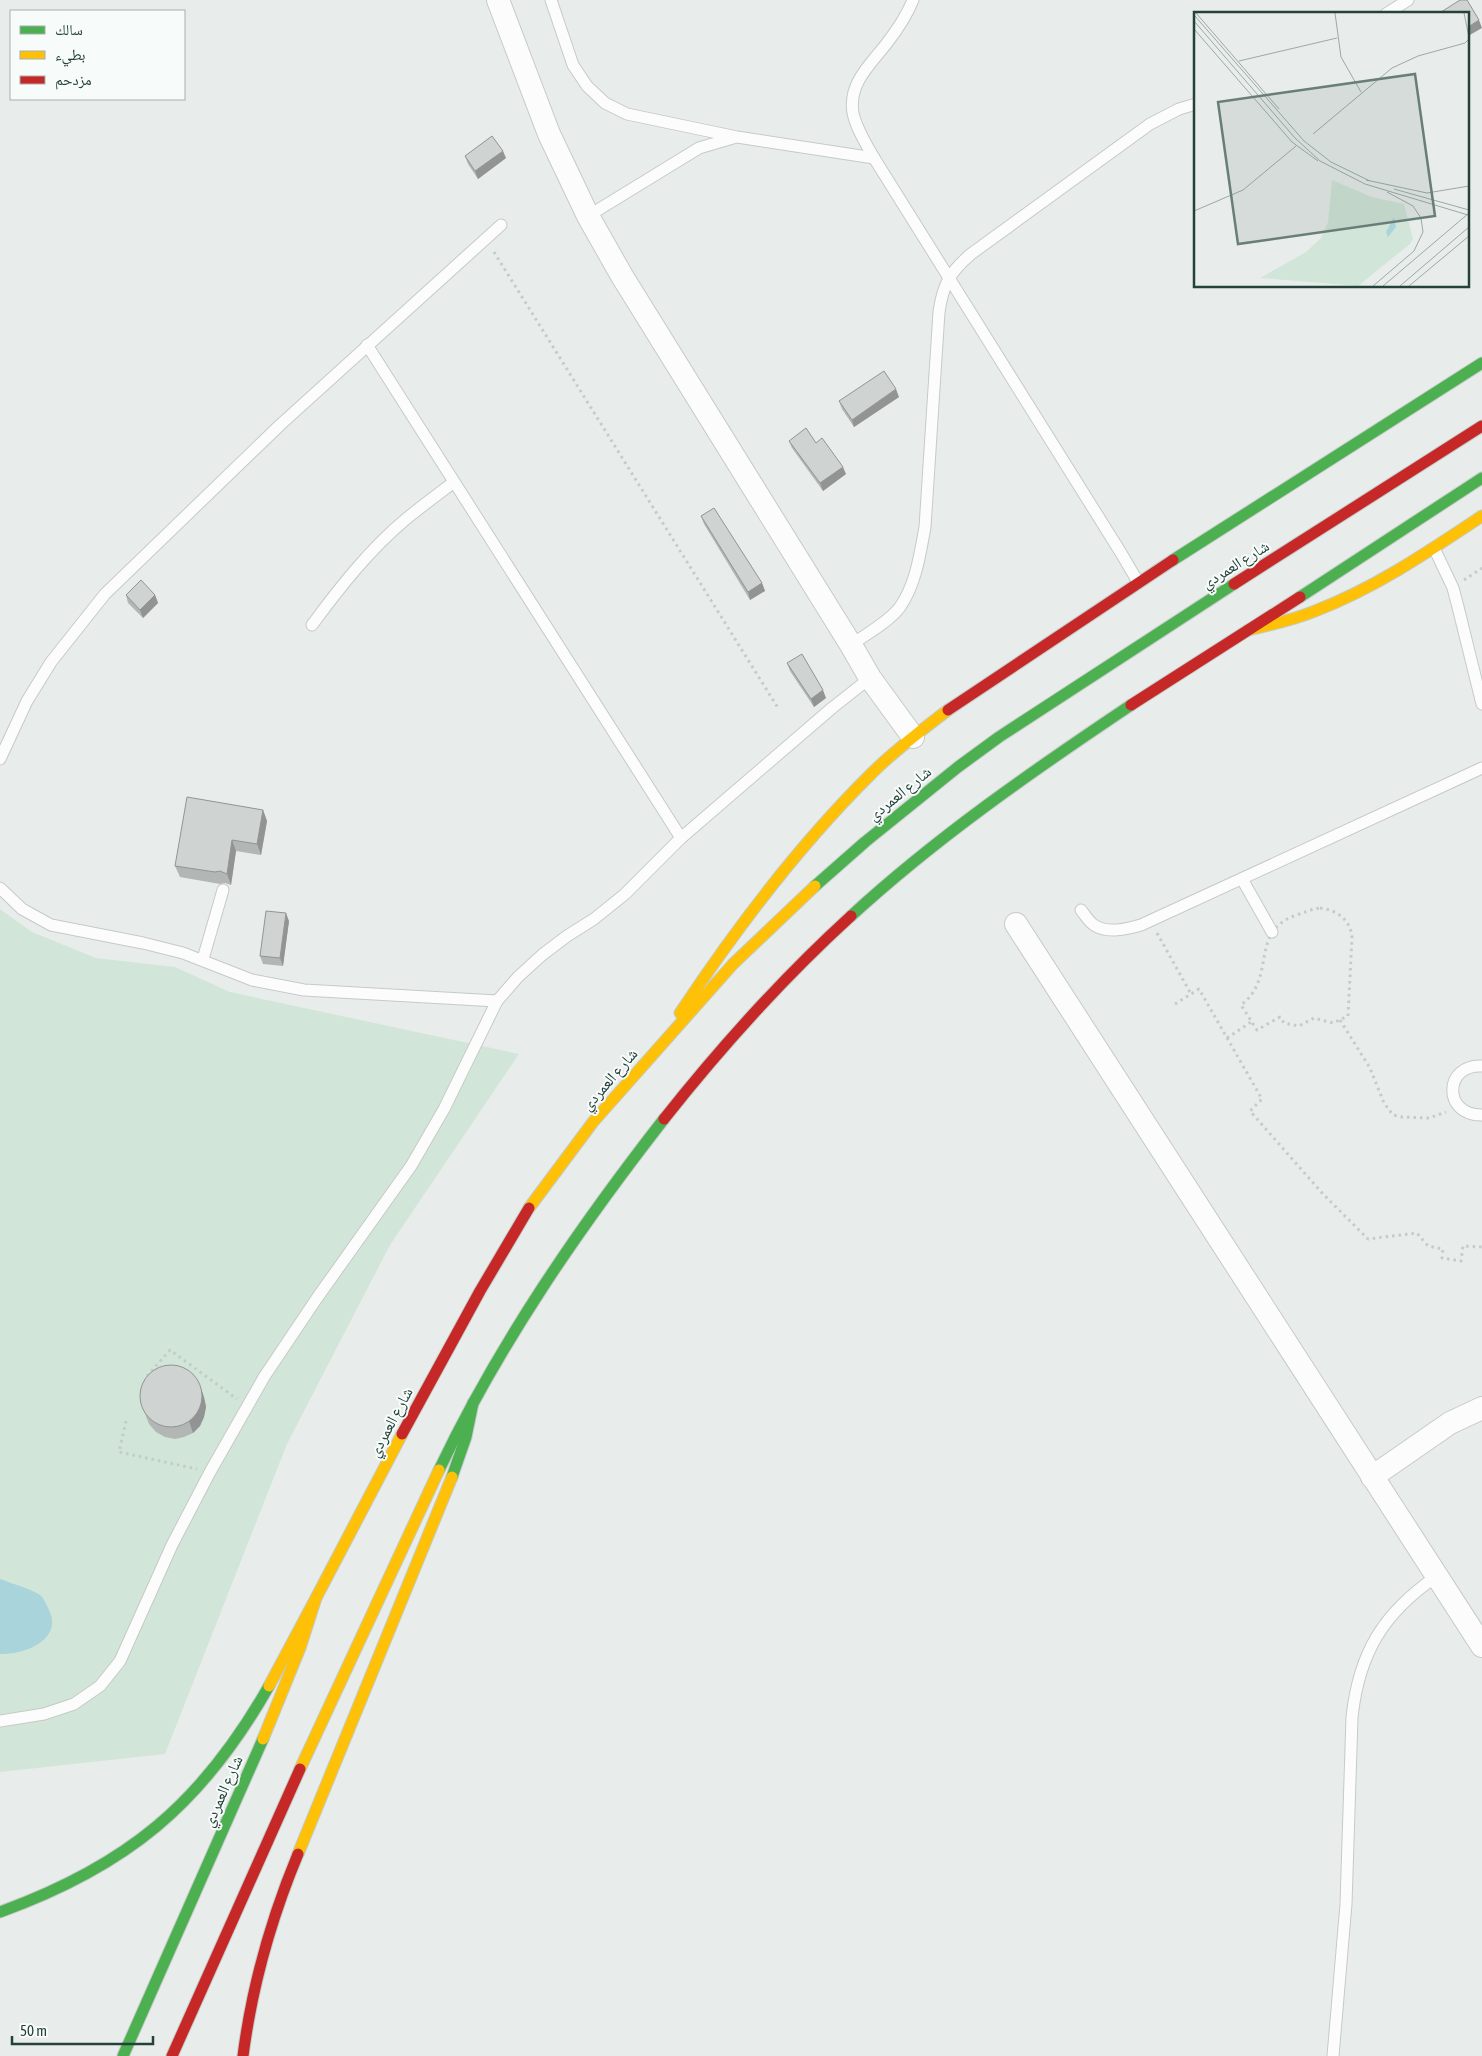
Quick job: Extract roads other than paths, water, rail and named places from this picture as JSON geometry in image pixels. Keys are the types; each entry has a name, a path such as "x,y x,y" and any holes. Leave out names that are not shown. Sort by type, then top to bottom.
{"main road":[{"path":"663,1042 692,993 719,953 795,856 873,772 913,737 962,700 1138,582 1482,363"},
{"name":"شارع العمردي","path":"123,2056 262,1741 300,1648 316,1598 480,1291 530,1207 593,1122 733,964 813,888 865,842 958,767 999,736 1482,426"},
{"path":"172,2056 264,1845 335,1689 473,1403 530,1308 581,1232 641,1150 704,1070 764,1001 819,945 893,880 995,798 1184,669 1482,478"},
{"path":"1246,630 1295,619 1342,601 1379,582 1482,516"},
{"path":"243,2056 253,1995 277,1910 289,1876 450,1486 466,1437 473,1403"},
{"path":"0,1912 62,1888 98,1870 134,1847 173,1814 196,1791 223,1758 247,1723 316,1598"}],"street":[{"path":"498,0 549,134 588,216 627,284 870,678 913,737"},
{"path":"1016,924 1482,1646"},
{"path":"1372,1477 1450,1423 1482,1408"}],"lane":[{"path":"551,0 564,43 574,65 587,86 605,103 627,114 737,137 874,158"},
{"path":"913,0 910,8 888,42 857,82 853,97 853,112 858,127 874,158 1138,582"},
{"path":"1389,12 1408,0"},
{"path":"851,645 899,608 912,583 920,555 924,527 939,312 942,293 949,276 972,254 1150,124 1179,109 1194,105"},
{"path":"588,216 699,148 717,141 737,137"},
{"path":"0,759 27,700 46,670 105,594 280,425 367,344 501,225"},
{"path":"367,344 681,838"},
{"path":"312,625 340,587 372,552 405,520 454,482"},
{"path":"1434,548 1453,588 1482,704"},
{"path":"0,1721 44,1714 74,1704 100,1686 124,1654 172,1545 247,1406 318,1298 411,1166 444,1109 497,1001 518,977 542,955 594,919 625,894 681,838 832,708 870,678"},
{"path":"1081,910 1093,924 1108,930 1132,928 1242,880 1482,768"},
{"path":"1242,880 1272,932"},
{"path":"0,888 22,909 51,925 143,943 203,959 252,980 304,990 497,1001"},
{"path":"203,959 223,890"},
{"path":"1482,1057 1482,1066 1472,1066 1464,1069 1454,1082 1454,1100 1459,1107 1466,1112 1482,1115"},
{"path":"1333,2056 1346,1904 1354,1692 1360,1668 1370,1646 1383,1625 1398,1606 1436,1576"}],"water":[{"path":"0,1579 40,1595 44,1599 52,1619 51,1628 47,1636 40,1643 20,1652 0,1654"}]}
